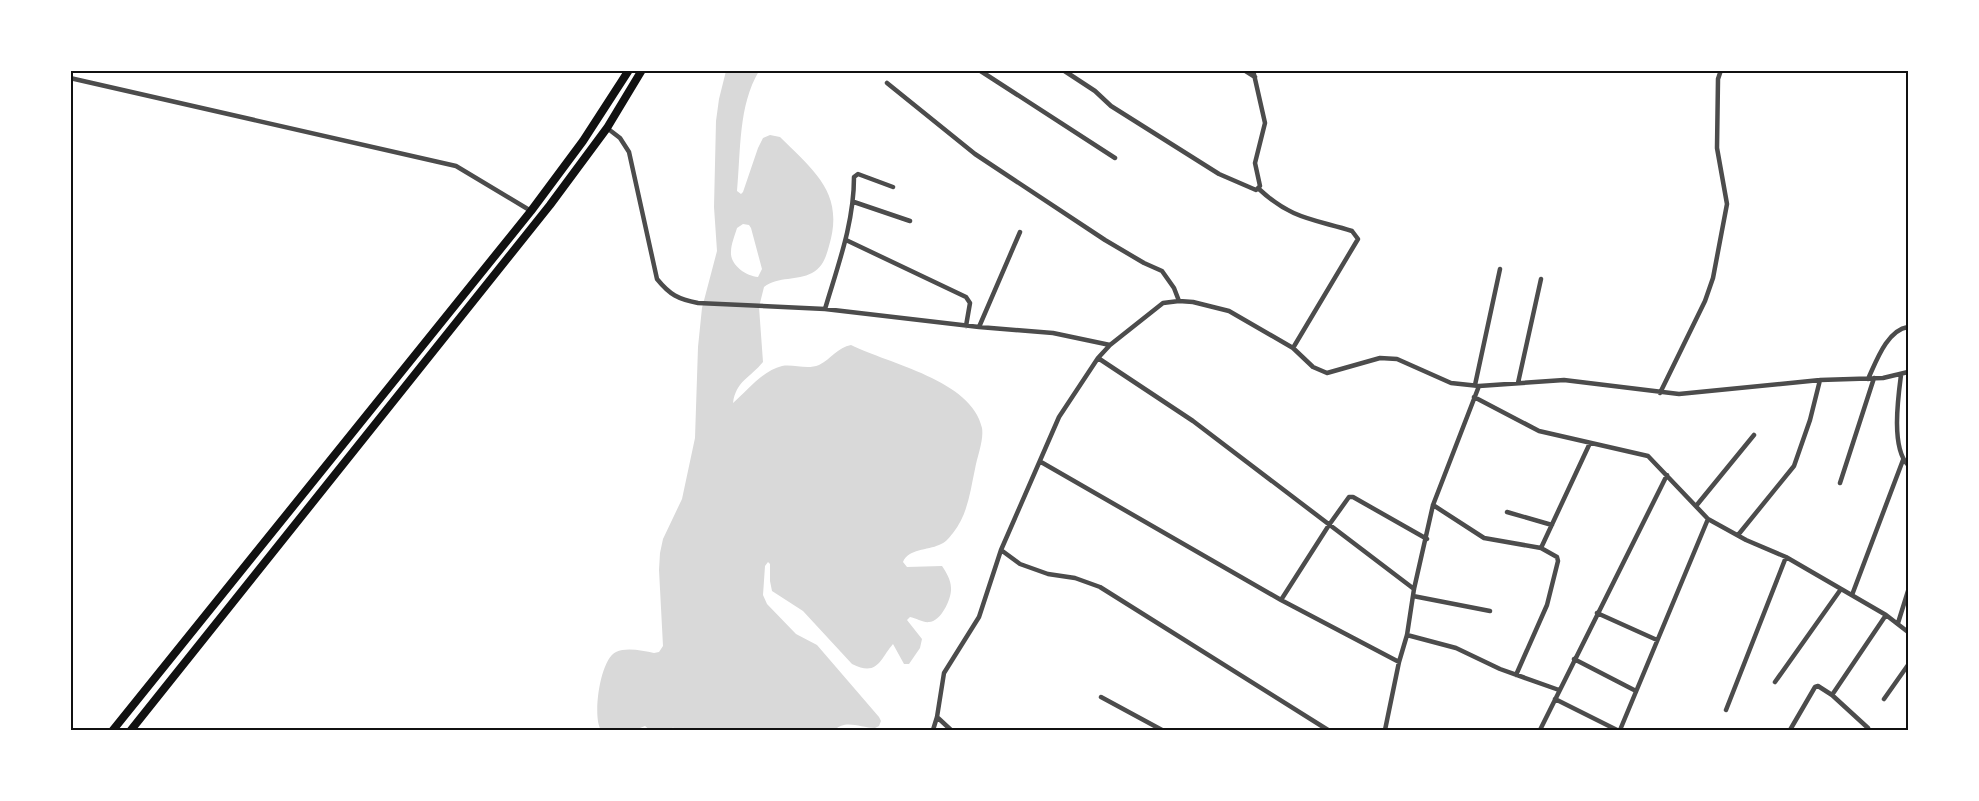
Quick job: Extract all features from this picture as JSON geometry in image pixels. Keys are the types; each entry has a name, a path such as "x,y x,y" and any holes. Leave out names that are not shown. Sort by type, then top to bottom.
{"highway":[{"path":"113,730 541,199 583,141 629,70"},
{"path":"131,730 550,205 607,128 642,70"},
{"path":"583,141 593,148"},
{"path":"541,199 550,205"},
{"path":"512,236 520,243"},
{"path":"238,576 248,583"}],"street":[{"path":"979,70 1115,159"},
{"path":"1063,70 1111,106 1219,174 1256,190 1259,189 1273,201 1300,217 1352,231 1358,239 1293,348"},
{"path":"1244,70 1255,77"},
{"path":"1253,70 1265,123 1255,163 1259,189"},
{"path":"1660,393 1705,301 1713,278 1727,204 1717,148 1718,80 1721,70"},
{"path":"70,78 456,166 531,211"},
{"path":"887,83 975,154 1105,240 1162,271 1174,288 1179,301"},
{"path":"607,128 620,138 629,152 657,279 667,291 681,300 698,303 825,309 966,326 1053,333 1110,345"},
{"path":"825,309 846,240 854,202 856,175 893,187"},
{"path":"854,202 910,221"},
{"path":"979,327 1020,232"},
{"path":"846,240 966,297 970,303 966,326"},
{"path":"1385,730 1433,506 1474,397 1500,269"},
{"path":"1518,383 1541,279"},
{"path":"933,730 944,674 979,617 1002,549 1059,417 1098,358 1110,345 1163,303 1193,302 1229,312 1293,348 1313,367 1327,373 1380,358 1397,359 1451,383 1477,385 1564,380 1679,394 1820,380 1871,379 1908,372"},
{"path":"1840,483 1882,350 1895,334 1902,328 1908,327"},
{"path":"1098,358 1193,421 1414,589"},
{"path":"1900,375 1897,407 1898,443 1903,460 1908,465"},
{"path":"1738,536 1794,466 1808,428 1820,380"},
{"path":"1474,397 1539,431 1648,456 1708,519 1738,536 1786,557 1886,615 1908,632"},
{"path":"1696,506 1754,435"},
{"path":"1541,548 1590,443"},
{"path":"1852,595 1903,460"},
{"path":"1041,462 1281,600 1399,662"},
{"path":"1540,730 1667,475"},
{"path":"1281,600 1329,525 1351,496 1426,539"},
{"path":"1433,506 1484,538 1541,548 1555,554 1558,561 1547,605 1516,675"},
{"path":"1507,512 1552,525"},
{"path":"1555,699 1618,730 1708,519"},
{"path":"1002,549 1020,564 1048,574 1075,578 1100,587 1328,730"},
{"path":"1726,710 1786,557"},
{"path":"1775,682 1841,589"},
{"path":"1898,623 1908,591"},
{"path":"1413,596 1490,610"},
{"path":"1598,613 1657,640"},
{"path":"1832,695 1886,615"},
{"path":"1407,635 1456,648 1500,669 1559,690"},
{"path":"1574,659 1636,691"},
{"path":"1884,699 1908,665"},
{"path":"1790,730 1815,687 1820,686 1868,728"},
{"path":"1101,697 1162,730"},
{"path":"937,717 951,730"}],"shaded area":[{"path":"726,71 759,71 747,99 744,114 737,191 741,194 743,192 763,138 770,135 780,137 815,172 829,197 833,211 833,227 829,246 819,268 812,273 776,281 764,287 759,307 763,362 740,385 733,403 768,372 782,366 819,365 842,348 851,345 907,367 946,386 963,397 975,411 982,428 970,494 958,526 943,543 914,552 903,562 907,567 942,566 951,588 948,603 938,618 929,622 910,617 907,620 922,639 920,648 909,664 904,664 893,644 873,667 852,664 803,611 772,591 770,564 768,562 765,566 763,595 767,604 796,634 817,645 879,717 881,721 875,728 844,725 835,730 674,730 673,727 672,730 650,730 645,726 635,730 601,730 598,723 599,689 610,657 616,652 625,650 659,652 663,646 660,553 663,539 682,499 695,438 698,347 702,308 717,251 714,207 716,121","holes":["743,224 749,225 762,269 758,277 740,269 731,257 737,228"]}]}
